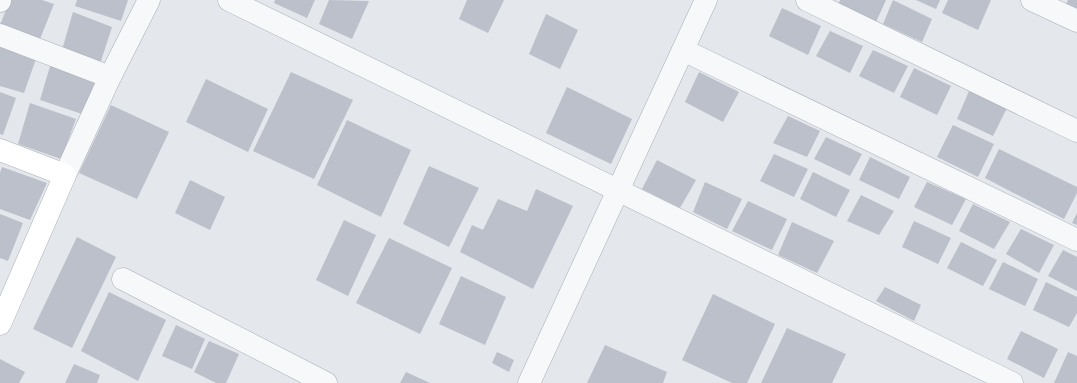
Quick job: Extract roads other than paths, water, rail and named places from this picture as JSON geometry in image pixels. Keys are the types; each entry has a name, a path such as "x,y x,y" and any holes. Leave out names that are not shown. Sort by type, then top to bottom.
{"main road":[{"path":"0,150 65,175 9,281 0,324"}],"street":[{"path":"65,175 110,76 149,0"},
{"path":"229,0 1012,383"},
{"path":"529,383 706,0"},
{"path":"807,0 1077,130"},
{"path":"1032,0 1077,22"},
{"path":"0,35 110,76"},
{"path":"683,50 1077,240"},
{"path":"123,279 326,383"}]}
